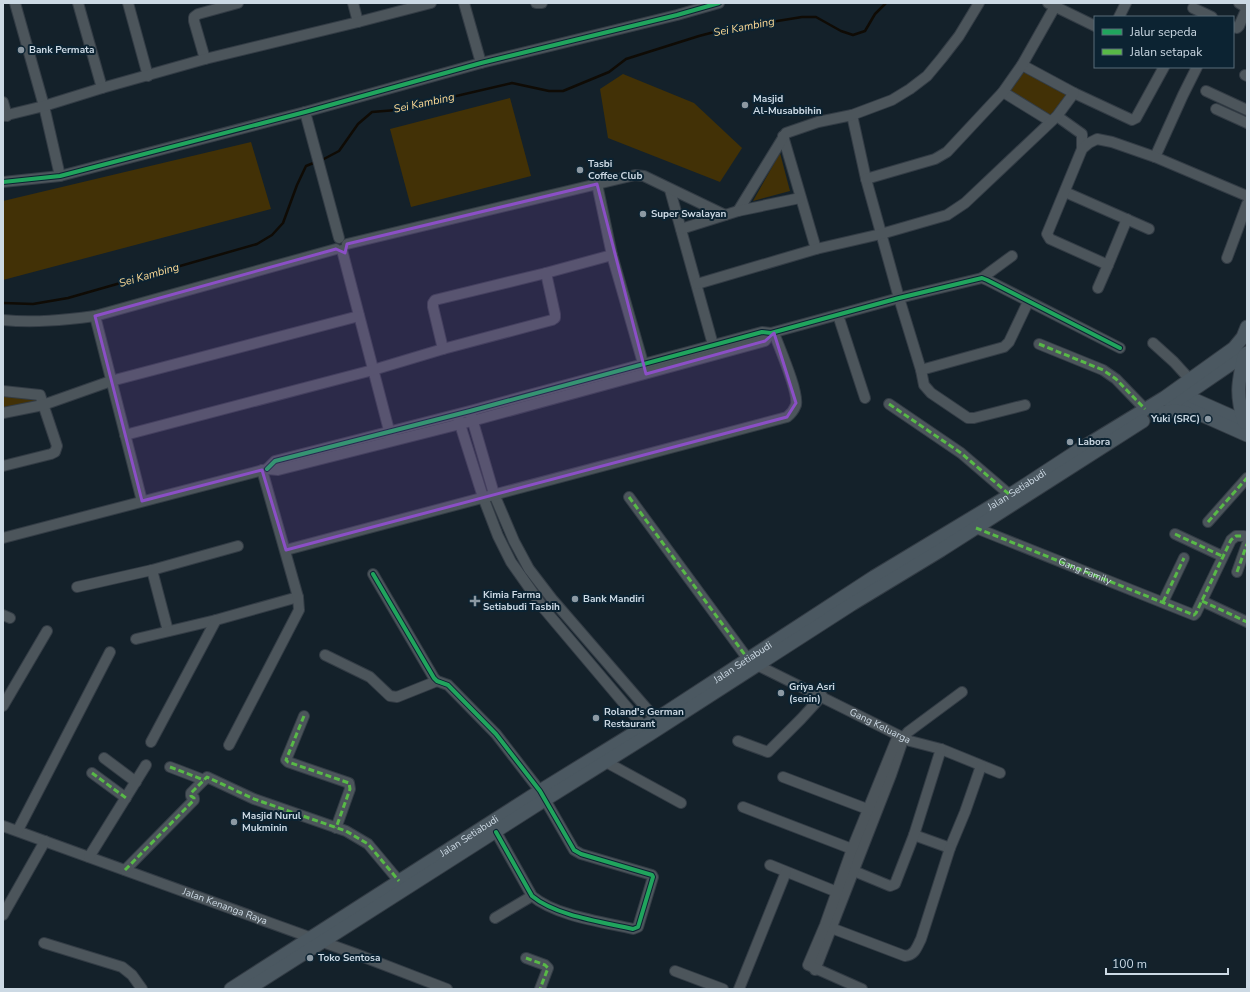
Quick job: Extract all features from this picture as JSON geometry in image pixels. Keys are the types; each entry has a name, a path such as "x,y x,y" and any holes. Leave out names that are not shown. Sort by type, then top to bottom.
{"main road":[{"name":"Jalan Setiabudi","path":"248,989 398,881 543,795 653,727 874,578 1010,495 1082,448 1174,397 1194,383 1234,348 1243,337 1247,327"},
{"name":"Jalan Setiabudi","path":"1194,383 1245,355"},
{"path":"1245,355 1238,387 1239,405 1246,427"},
{"path":"1174,397 1202,415"},
{"path":"1174,397 1246,427"},
{"name":"Jalan Setiabudi","path":"750,662 852,604 976,528 1150,411"},
{"path":"1150,411 1174,411 1202,415 1246,427"},
{"name":"Jalan Setiabudi","path":"231,989 496,832 543,795 606,762 653,727"}],"street":[{"path":"15,3 44,106 60,176"},
{"path":"78,3 102,88"},
{"path":"128,3 148,76"},
{"path":"205,59 194,17 198,14 238,3"},
{"path":"353,3 358,22"},
{"path":"3,102 5,116 205,59 358,22 402,7 431,3"},
{"path":"464,3 482,63"},
{"path":"536,3 542,3"},
{"path":"3,182 60,176 305,112 482,63 677,15 719,3"},
{"path":"738,211 783,136 788,132 818,122 852,115 892,100 910,89 926,76 942,58 959,36 979,3"},
{"path":"1120,16 1126,3"},
{"path":"1234,27 1237,28 1239,26 1246,10 1244,6 1238,3"},
{"path":"866,179 935,160 942,156 1003,92 1022,65 1054,4 1094,25"},
{"path":"1193,9 1210,16"},
{"path":"1022,65 1074,93 1129,119 1136,118 1163,68"},
{"path":"1155,158 1196,68"},
{"path":"1206,91 1247,110"},
{"path":"1003,92 1050,121"},
{"path":"697,284 816,249 882,234 947,215 959,208 1056,116 1074,93"},
{"path":"1216,109 1247,123"},
{"path":"305,112 391,437"},
{"path":"852,115 866,179 899,298 921,370 922,380 927,389 968,418 974,418 1024,405"},
{"path":"1061,119 1082,134 1112,142 1155,158 1247,196"},
{"path":"1082,134 1082,149 1047,232 1050,239 1108,265"},
{"path":"783,136 816,249"},
{"path":"1082,149 1097,139"},
{"path":"3,320 27,322 65,320 95,316 341,245 639,175 644,176 670,190 725,215"},
{"path":"597,184 612,255 644,369"},
{"path":"670,190 714,350"},
{"path":"1064,192 1148,229"},
{"path":"681,229 738,211 800,198"},
{"path":"1227,258 1247,204"},
{"path":"1098,288 1127,219"},
{"path":"443,349 432,307 435,300 612,255"},
{"path":"3,538 264,469 275,461 391,437 714,350 762,332 773,333 899,298 982,278 1012,256"},
{"path":"126,435 373,370 443,349 554,319 555,314 546,273"},
{"path":"982,278 985,278 1028,302 1120,348"},
{"path":"921,370 1004,348 1009,342 1028,302"},
{"path":"838,315 865,398"},
{"path":"95,316 142,501"},
{"path":"3,413 43,405 111,381 359,316"},
{"path":"286,550 787,417 791,413 796,403 795,392 773,333"},
{"path":"1153,343 1194,383"},
{"path":"1039,344 1097,367 1109,374 1150,411"},
{"path":"3,391 40,395 57,446 55,452 52,454 3,466"},
{"path":"889,404 961,453 1010,495"},
{"path":"471,416 494,494 508,530 529,569 577,628 653,727"},
{"path":"458,419 483,497 498,536 511,562 545,610 567,636 653,727"},
{"path":"229,745 298,613 298,597 264,469"},
{"path":"1208,522 1247,478"},
{"path":"629,497 750,662"},
{"name":"Gang Family","path":"976,528 1194,615 1202,600"},
{"path":"1175,534 1222,556"},
{"path":"1237,572 1246,538 1238,535 1233,537 1222,556 1202,600 1247,622"},
{"path":"76,587 152,570 238,546"},
{"path":"1163,602 1184,558"},
{"path":"152,570 168,631"},
{"path":"373,574 437,681"},
{"path":"136,639 216,620 298,597"},
{"path":"545,610 555,602"},
{"path":"151,742 216,620"},
{"path":"567,636 577,628"},
{"path":"3,706 47,632"},
{"path":"18,830 110,652"},
{"path":"325,655 370,677 390,696 393,697 397,697 437,681 448,684 496,734 543,795 572,846 577,852 650,874 653,877 639,926 635,929 567,913 544,904 532,896 496,832"},
{"name":"Gang Keluarga","path":"750,662 819,699 903,738 941,749 1000,773"},
{"path":"862,989 815,970 837,892 850,869 852,849 891,775 903,738 962,692"},
{"path":"738,741 768,752 819,699"},
{"path":"304,716 286,760 349,783 350,789 336,828"},
{"path":"850,869 890,886 894,885 914,835 941,749"},
{"path":"104,758 136,782"},
{"path":"606,762 681,803"},
{"path":"89,857 146,765"},
{"path":"828,926 905,956 911,956 921,939 950,848 965,812 981,766"},
{"path":"170,767 204,780"},
{"path":"92,773 126,798"},
{"path":"783,777 872,811"},
{"path":"125,870 194,800 191,793 206,778 209,778 254,798 346,831 368,844 398,881"},
{"path":"742,807 852,849"},
{"path":"828,926 872,811"},
{"name":"Jalan Kenanga Raya","path":"3,826 18,830 447,989"},
{"path":"914,835 950,848"},
{"path":"3,915 45,841"},
{"path":"770,865 837,892"},
{"path":"739,989 786,872"},
{"path":"495,918 532,896"},
{"path":"44,943 122,967 132,975 142,989"},
{"path":"526,958 548,968 540,989"},
{"path":"675,971 723,989"}],"highlighted area":[{"path":"597,184 646,374 765,341 774,333 796,403 787,417 286,550 262,470 142,501 95,316 336,249 345,253 347,244"}],"shaded area":[{"path":"1021,67 1069,93 1051,120 1005,93"},
{"path":"623,74 694,103 742,148 720,182 608,138 600,89"},
{"path":"510,98 531,176 411,207 390,129"},
{"path":"251,142 271,209 3,280 3,201"},
{"path":"780,153 790,191 753,201"},
{"path":"3,393 40,397 42,404 3,413"}],"waterway":[{"name":"Sei Kambing","path":"320,161 339,151 358,124 372,112 396,110 512,83 549,91 563,91 609,72 626,59 699,36 722,30 802,17 816,17 841,31 853,35 865,31 875,14 886,3"},
{"name":"Sei Kambing","path":"3,303 33,304 68,298 257,244 272,235 283,223 297,185 306,166 316,162"}],"marked path":[{"path":"1039,344 1103,370 1116,379 1145,409"},
{"path":"889,404 961,453 1010,495"},
{"path":"1208,522 1247,478"},
{"path":"629,497 745,655"},
{"path":"976,528 1194,615 1231,540 1236,536 1244,536"},
{"path":"1175,534 1222,556"},
{"path":"1237,572 1247,544"},
{"path":"1163,602 1184,558"},
{"path":"1202,601 1247,622"},
{"path":"304,716 286,760 349,783 350,789 336,828"},
{"path":"170,767 204,780"},
{"path":"92,773 126,798"},
{"path":"125,870 194,800 191,793 207,777 254,799 346,831 368,844 399,881"},
{"path":"526,958 545,965 548,968 540,989"}],"cycle path":[{"path":"3,182 60,176 305,112 481,63 677,15 719,3"},
{"path":"267,469 275,461 470,411 762,332 771,333 899,298 982,278 1120,348"},
{"path":"373,574 434,678 437,681 448,685 496,734 540,791 574,850 581,854 652,875 653,877 638,927 633,929 594,921 554,909 542,903 532,896 496,832"}],"place":[{"name":"Bank Permata","path":"21,50"},
{"name":"Masjid Al-Musabbihin","path":"745,105"},
{"name":"Tasbi Coffee Club","path":"580,170"},
{"name":"Super Swalayan","path":"643,214"},
{"name":"Yuki (SRC)","path":"1208,419"},
{"name":"Labora","path":"1070,442"},
{"name":"Bank Mandiri","path":"575,599"},
{"name":"Kimia Farma Setiabudi Tasbih","path":"475,601"},
{"name":"Griya Asri (senin)","path":"781,693"},
{"name":"Roland's German Restaurant","path":"596,718"},
{"name":"Masjid Nurul Mukminin","path":"234,822"},
{"name":"Toko Sentosa","path":"310,958"}]}
